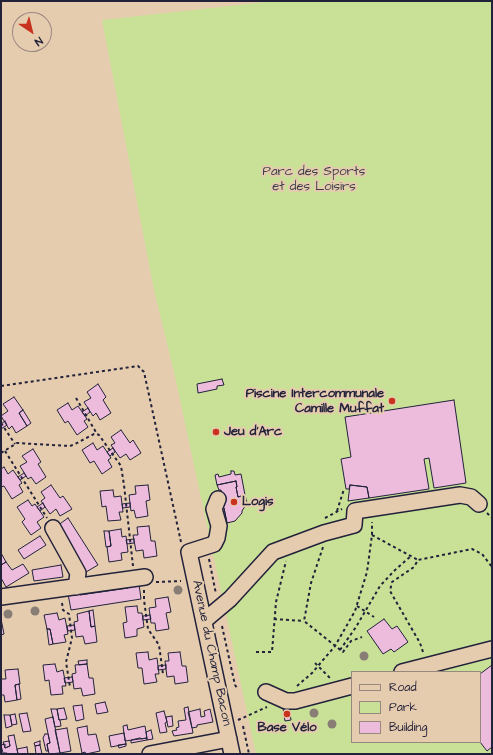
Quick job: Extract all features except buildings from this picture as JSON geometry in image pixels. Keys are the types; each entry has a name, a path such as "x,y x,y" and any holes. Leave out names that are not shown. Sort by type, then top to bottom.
{"street":[{"path":"205,620 230,599 272,552 283,548 328,524 354,525 354,511 460,495 471,497 479,504"},
{"path":"189,552 214,544 217,538 219,526 214,509 218,499"},
{"path":"53,528 78,573 76,587"},
{"name":"Avenue du Champ Bacon","path":"189,552 205,620 232,754"},
{"path":"1,597 140,578"},
{"path":"406,671 492,649"},
{"path":"266,692 286,701 295,701 327,694 351,686"},
{"path":"150,754 228,733"}],"path":[{"path":"1,386 138,366 144,372 182,546 189,552"},
{"path":"76,398 97,434 121,466 148,629 159,645 163,674"},
{"path":"1,423 15,444"},
{"path":"1,453 17,443 70,446 97,434"},
{"path":"5,451 53,528"},
{"path":"337,512 344,489"},
{"path":"228,733 298,685 318,666 335,646 357,606 367,572 372,535 371,508"},
{"path":"304,621 312,583 328,524"},
{"path":"372,535 418,560 472,549 482,554 492,567"},
{"path":"206,546 216,595"},
{"path":"256,652 272,652 274,618 278,589 287,556 283,548"},
{"path":"340,650 366,612 380,586 394,570 411,556"},
{"path":"418,560 414,566 392,582 390,591 420,643"},
{"path":"140,578 161,583 180,581 197,583"},
{"path":"61,590 63,610 69,614 72,638 66,662 70,687"},
{"path":"357,606 374,616"},
{"path":"274,618 304,621 343,652 351,641 362,636"},
{"path":"222,626 235,685 238,689"},
{"path":"315,663 334,682"},
{"path":"243,726 249,754"}],"green space":[{"name":"Parc des Sports et des Loisirs","path":"274,1 492,1 492,754 256,754 174,372 154,290 102,20"}],"place":[{"name":"Piscine Intercommunale Camille Muffat","path":"392,401"},
{"name":"Jeu d'Arc","path":"216,432"},
{"name":"Logis","path":"234,502"},
{"name":"Base Vélo","path":"287,714"}]}
